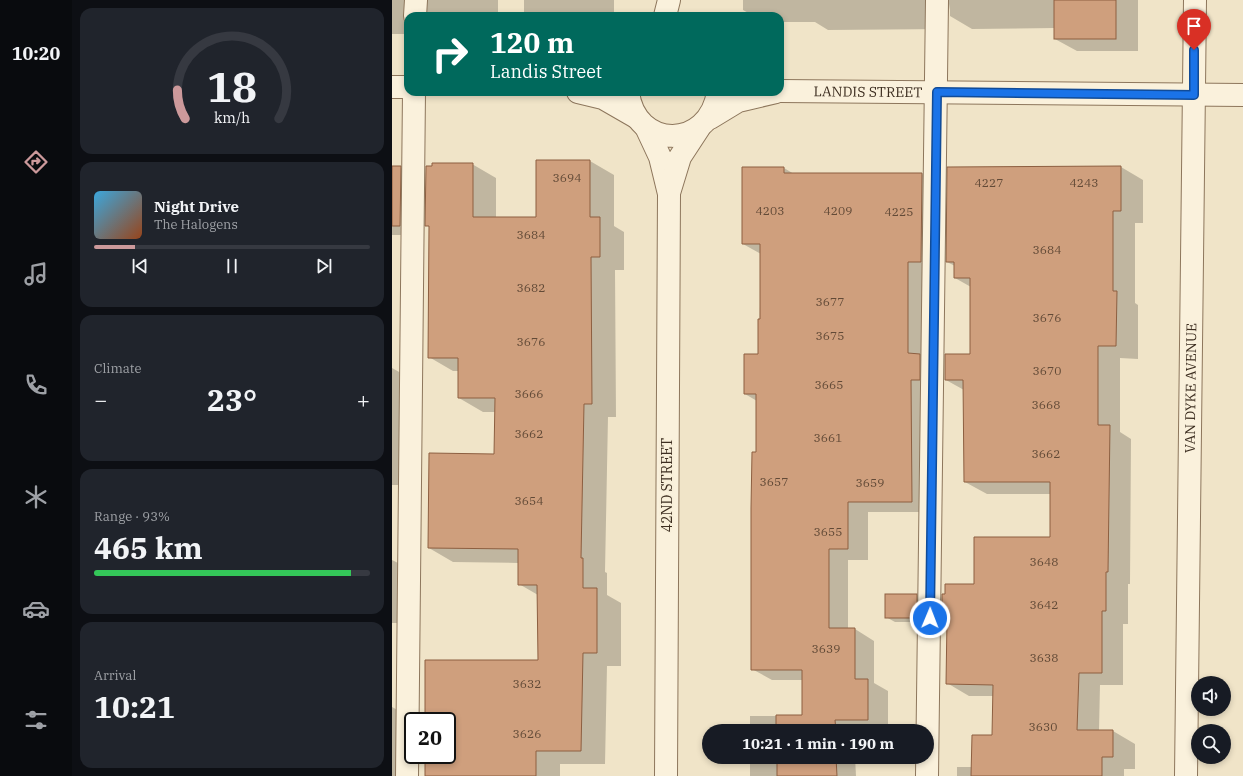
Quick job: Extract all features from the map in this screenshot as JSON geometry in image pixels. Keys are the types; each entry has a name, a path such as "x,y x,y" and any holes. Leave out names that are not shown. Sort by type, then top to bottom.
{"street":[{"path":"415,12 416,0"},
{"path":"666,12 669,0"},
{"path":"675,0 678,12"},
{"path":"927,776 937,0"},
{"name":"VAN DYKE AVENUE","path":"1186,776 1195,0"},
{"path":"392,87 404,87"},
{"name":"LANDIS STREET","path":"784,91 1243,95"},
{"path":"407,776 414,96"},
{"path":"595,96 603,98 658,134 672,136 686,134 704,123 716,105 717,96"},
{"name":"42ND STREET","path":"628,96 629,104 641,122 660,157 669,194 666,776"},
{"name":"LANDIS STREET","path":"704,123 738,101 758,96"},
{"name":"42ND STREET","path":"669,194 680,157 704,123"}],"building":[{"path":"1054,0 1116,0 1116,39 1054,39"},
{"path":"536,160 590,160 590,217 600,217 600,257 591,257 592,404 584,404 581,558 583,558 583,588 597,588 597,653 583,653 581,751 536,751 536,776 425,776 425,764 456,764 456,712 425,712 425,660 538,660 537,585 518,585 518,549 428,548 429,453 494,454 495,398 458,398 458,358 428,358 429,226 425,226 426,166 432,166 432,163 473,163 473,217 536,217"},
{"path":"392,166 401,166 400,226 392,226"},
{"path":"1121,166 1121,211 1113,211 1113,291 1117,291 1116,346 1098,346 1098,425 1110,425 1108,572 1106,572 1106,611 1102,611 1102,673 1079,673 1077,730 1113,730 1113,757 1102,757 1102,776 971,776 972,735 992,735 993,685 946,684 947,620 942,618 942,594 945,594 945,584 974,584 974,537 1050,537 1050,482 964,482 963,380 945,380 945,354 970,354 970,278 954,278 954,262 946,262 947,167"},
{"path":"742,167 784,167 784,173 922,173 921,262 908,262 908,353 920,354 920,380 911,380 912,502 848,502 848,549 829,549 829,628 855,628 855,679 868,679 868,720 835,720 835,724 776,724 776,715 802,715 802,670 751,670 752,452 756,452 756,394 744,394 744,354 758,354 758,319 760,319 760,244 742,244"},
{"path":"885,594 917,594 917,618 885,618"},
{"path":"777,764 836,764 837,776 777,776"}],"route":[{"path":"930,618 937,92 1194,95 1194,50"}]}
